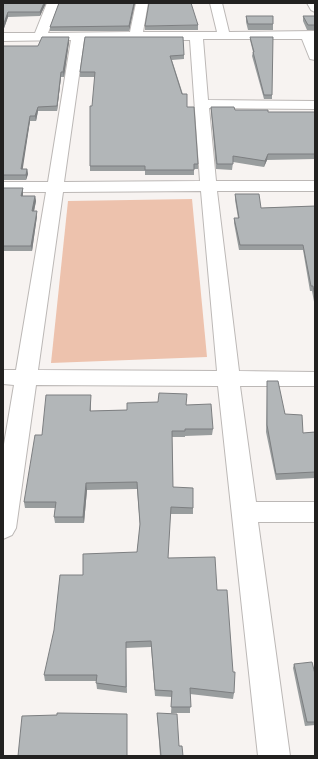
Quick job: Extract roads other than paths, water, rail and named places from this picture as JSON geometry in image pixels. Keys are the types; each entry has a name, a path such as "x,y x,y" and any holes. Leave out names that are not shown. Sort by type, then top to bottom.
{"street":[{"path":"40,37 53,3"},
{"path":"136,36 142,3"},
{"path":"216,3 224,36"},
{"path":"314,3 315,8"},
{"path":"3,37 311,36 315,56"},
{"path":"3,528 78,37"},
{"path":"196,37 201,104 229,379 274,756"},
{"path":"201,104 315,105"},
{"path":"3,187 315,186"},
{"path":"3,377 315,379"},
{"path":"245,512 315,512"}]}
